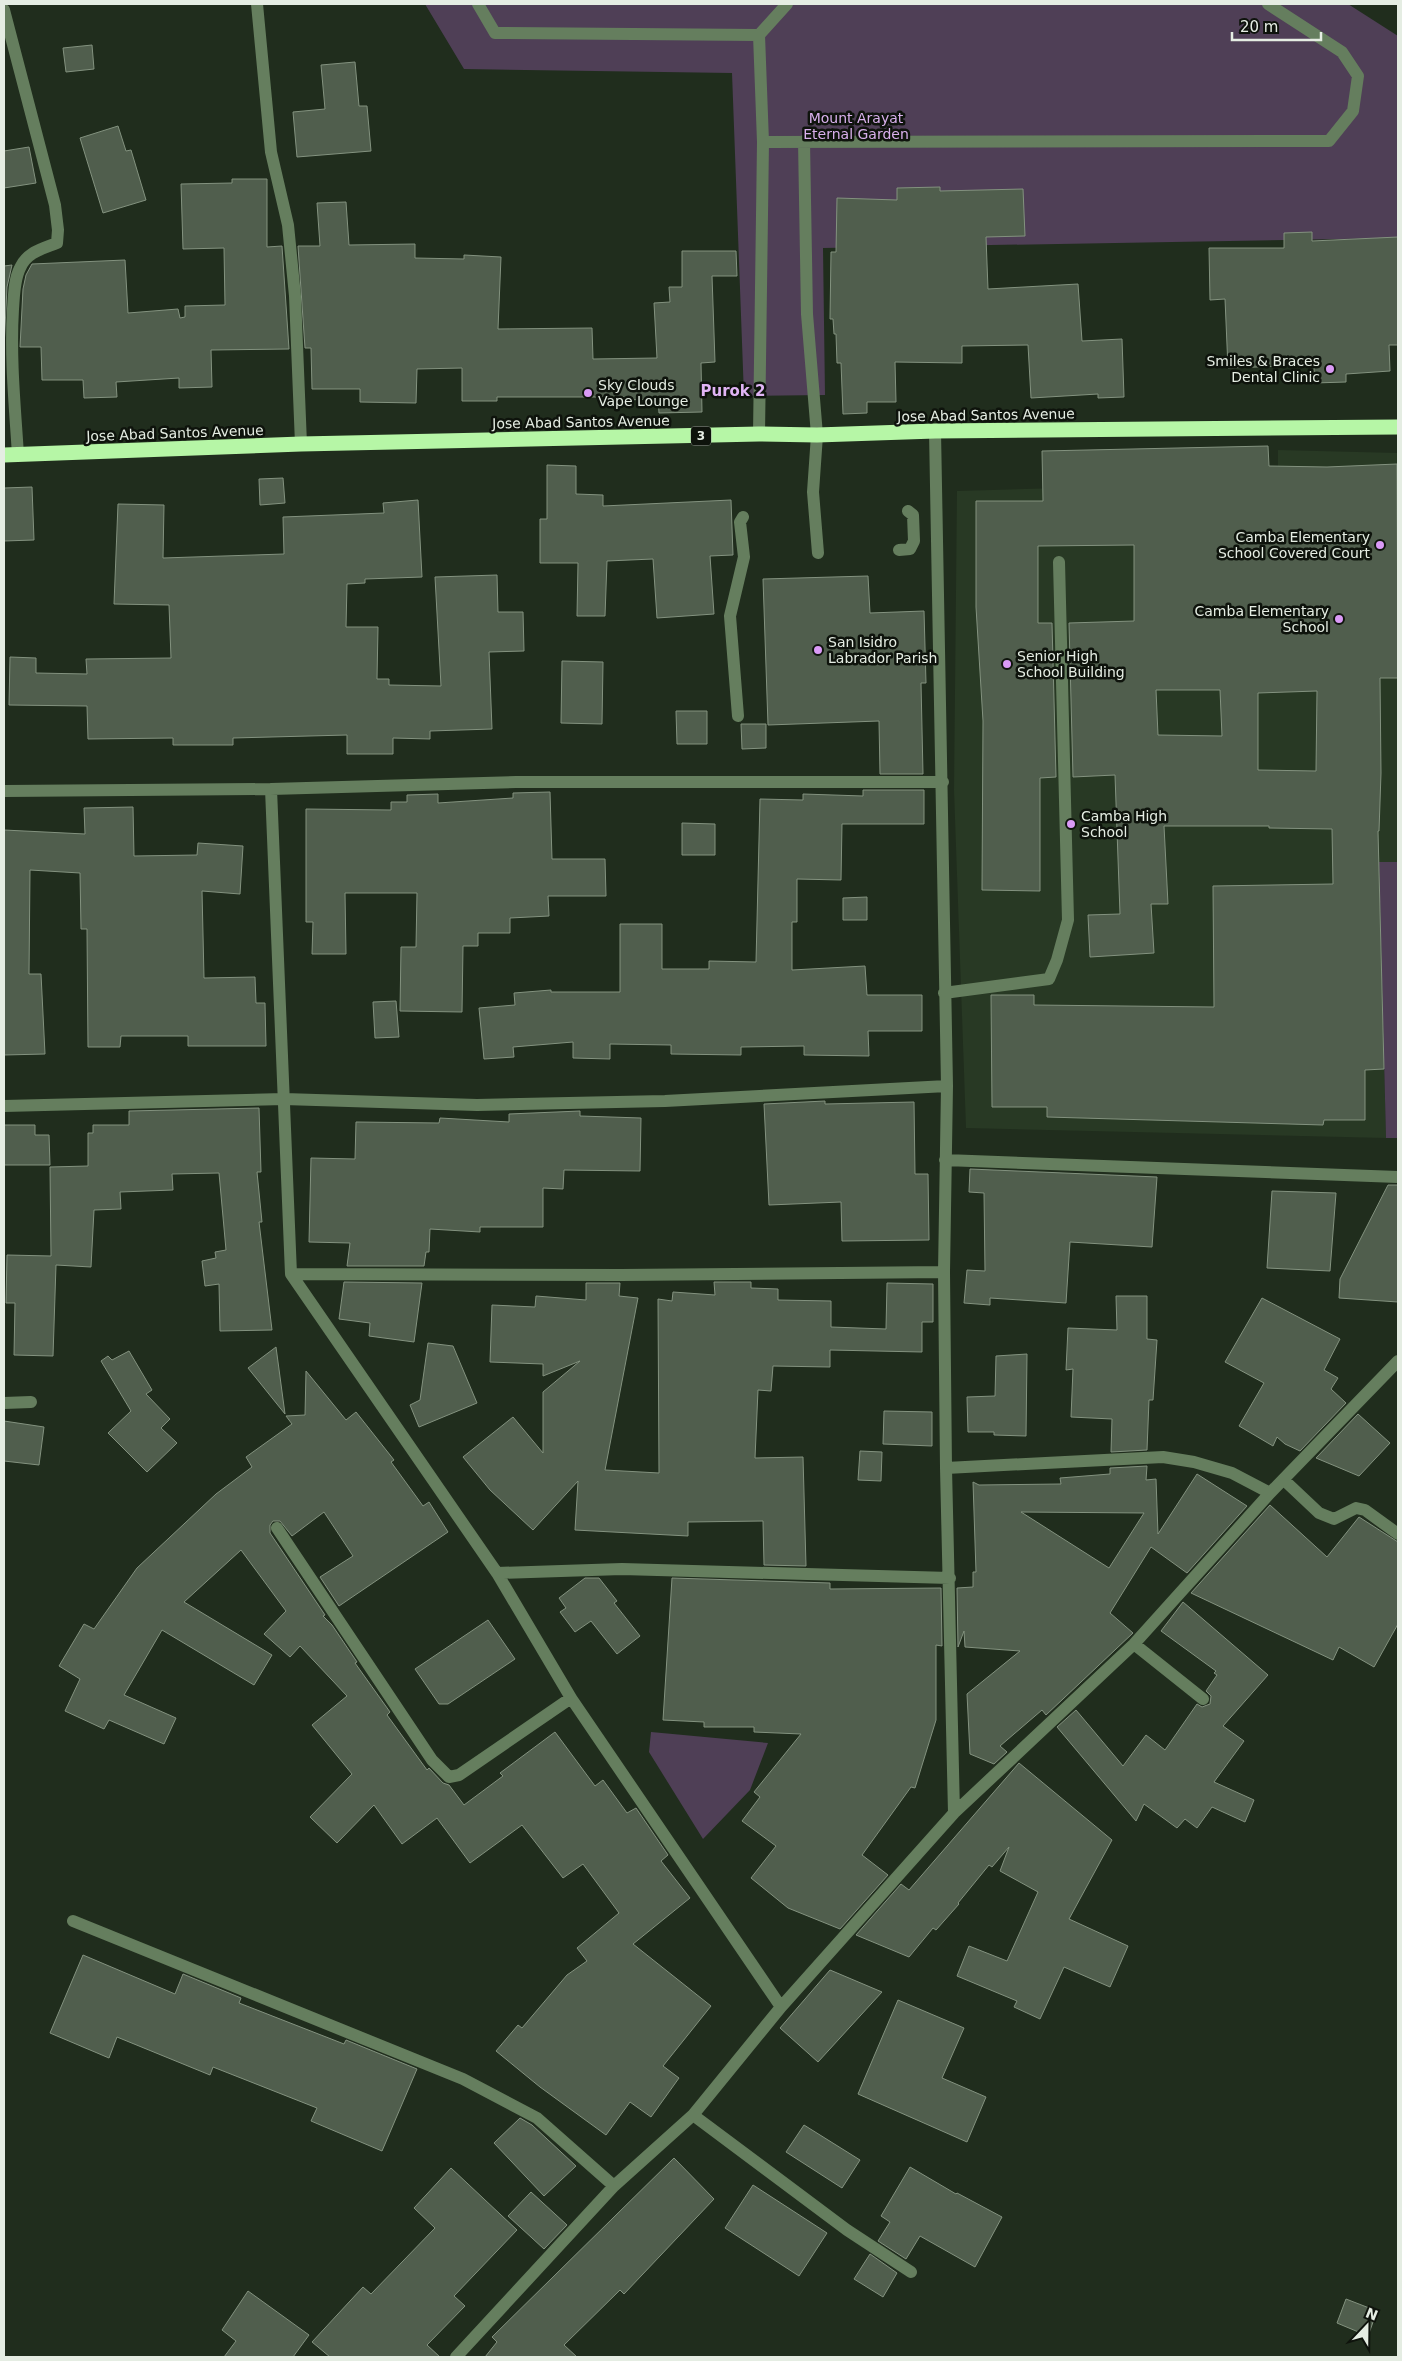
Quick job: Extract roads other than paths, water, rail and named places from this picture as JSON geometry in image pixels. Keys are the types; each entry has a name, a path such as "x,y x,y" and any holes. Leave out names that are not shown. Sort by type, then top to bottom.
{"highway":[{"name":"Jose Abad Santos Avenue","path":"11,455 301,444 759,434 817,435 935,430 1398,426"}],"street":[{"path":"257,4 271,152 289,234 295,296 301,444"},
{"path":"478,4 495,33 759,35"},
{"path":"759,434 763,142 759,35 786,4"},
{"path":"763,142 1329,141 1353,111 1358,76 1342,52 1268,4"},
{"path":"4,10 56,205 58,230 57,243 35,251 10,280 11,455"},
{"path":"804,141 807,314 817,435 813,492 818,553"},
{"path":"935,430 943,782 944,993 947,1086 944,1272 946,1468 954,1813"},
{"path":"899,550 910,549 914,541 913,515 908,511"},
{"path":"738,716 730,616 744,557 740,522 743,517"},
{"path":"944,993 1049,979 1068,920 1060,562"},
{"path":"4,791 271,789 516,782 943,782"},
{"path":"271,789 291,1274 497,1573 571,1698 781,2007"},
{"path":"4,1106 284,1099 478,1105 665,1101 947,1086"},
{"path":"946,1160 1398,1177"},
{"path":"291,1274 631,1275 944,1272"},
{"path":"456,2357 614,2186 693,2115 781,2007 954,1813 1134,1644 1270,1493 1398,1360"},
{"path":"4,1403 31,1402"},
{"path":"946,1468 1163,1457 1194,1462 1232,1473 1270,1493"},
{"path":"1284,1480 1319,1513 1334,1519 1356,1508 1365,1510 1398,1534"},
{"path":"277,1528 432,1760 449,1777 459,1775 571,1698"},
{"path":"497,1573 622,1569 950,1578"},
{"path":"1134,1644 1203,1698"},
{"path":"73,1921 463,2079 537,2118 614,2186"},
{"path":"693,2115 847,2230 911,2272"}],"place":[{"name":"Smiles & Braces Dental Clinic","path":"1330,369"},
{"name":"Sky Clouds Vape Lounge","path":"588,393"},
{"name":"Camba Elementary School Covered Court","path":"1380,545"},
{"name":"Camba Elementary School","path":"1339,619"},
{"name":"San Isidro Labrador Parish","path":"818,650"},
{"name":"Senior High School Building","path":"1007,664"},
{"name":"Camba High School","path":"1071,824"}],"district":[{"name":"Purok 2","path":"733,391"}],"park label":[{"name":"Mount Arayat Eternal Garden","path":"856,126"}]}
